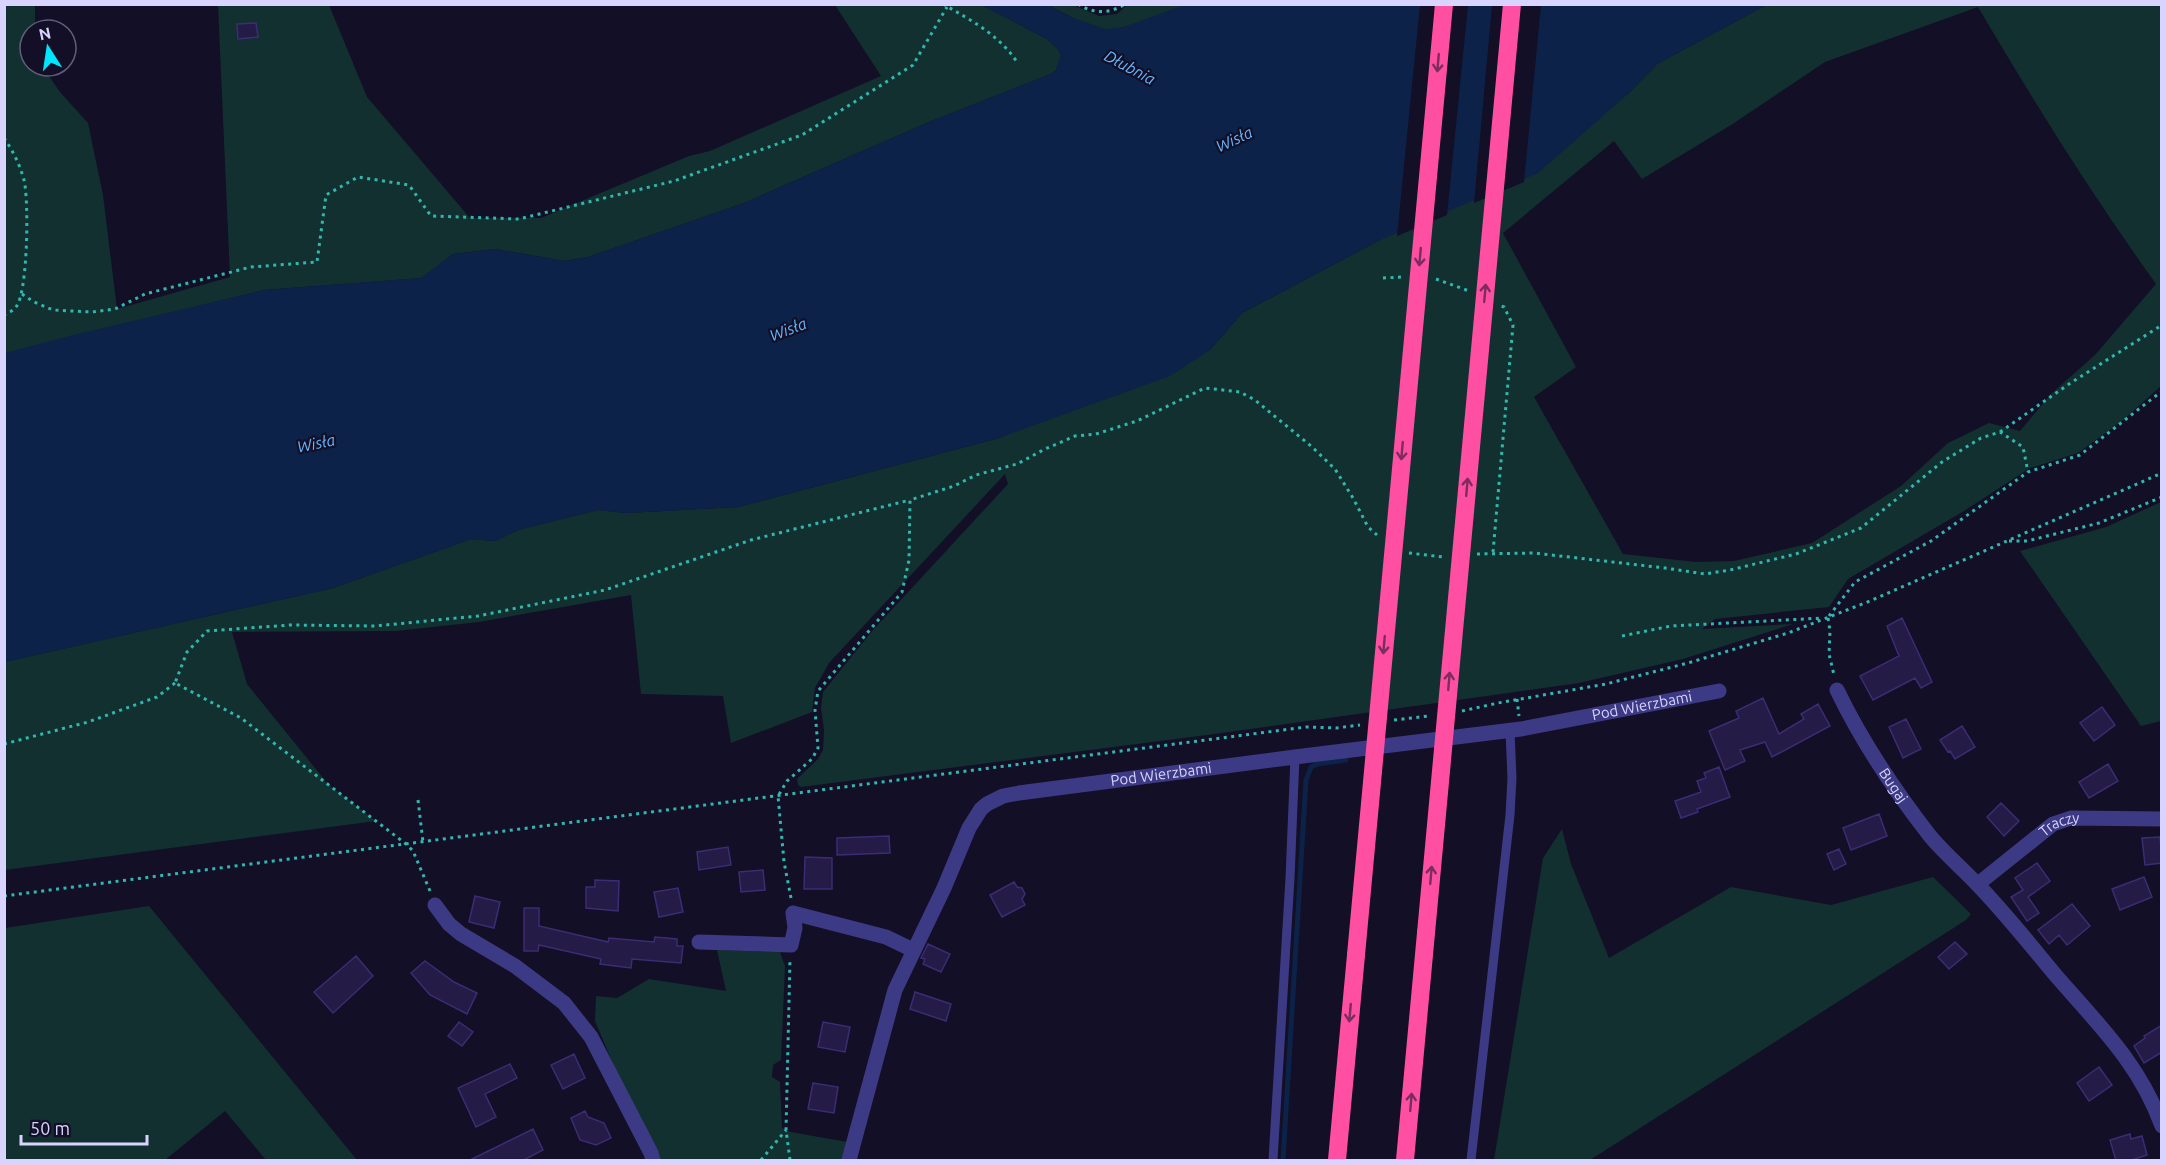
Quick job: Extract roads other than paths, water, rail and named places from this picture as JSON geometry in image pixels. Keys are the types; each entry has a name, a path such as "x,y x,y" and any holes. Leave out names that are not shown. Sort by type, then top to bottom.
{"highway":[{"path":"1336,1161 1444,4"},
{"path":"1405,1161 1512,4"}],"street":[{"name":"Bugaj","path":"1837,690 1849,715 1892,783 1936,842 1978,884 2127,1057 2153,1103 2162,1126"},
{"name":"Pod Wierzbami","path":"849,1161 895,990 944,888 969,828 981,809 994,800 1019,793 1510,731 1719,691"},
{"name":"Traczy","path":"1978,884 2054,824 2071,818 2162,819"},
{"path":"435,905 449,924 461,934 515,966 564,1004 591,1037 653,1161"},
{"path":"699,942 791,945 795,928 793,913 886,937 913,950"}],"lane":[{"path":"1471,1161 1510,814 1512,771 1510,731"},
{"path":"1273,1161 1295,757"}],"water":[{"path":"1187,4 1766,5 1657,64 1629,93 1538,173 1378,241 1242,313 1210,350 1170,376 999,438 738,507 626,513 598,510 518,530 495,541 471,539 333,588 5,662 5,353 264,290 421,278 453,254 494,249 565,261 588,257 744,203 929,122 1051,74 1056,70 1061,56 1058,49 1047,39 982,5 1048,5 1071,17 1105,29 1124,27"}],"waterway":[{"path":"1283,1160 1306,780 1311,767 1346,760"}],"water label":[{"name":"Dłubnia","path":"1130,67"},
{"name":"Wisła","path":"1234,139"},
{"name":"Wisła","path":"788,329"},
{"name":"Wisła","path":"316,443"}]}
